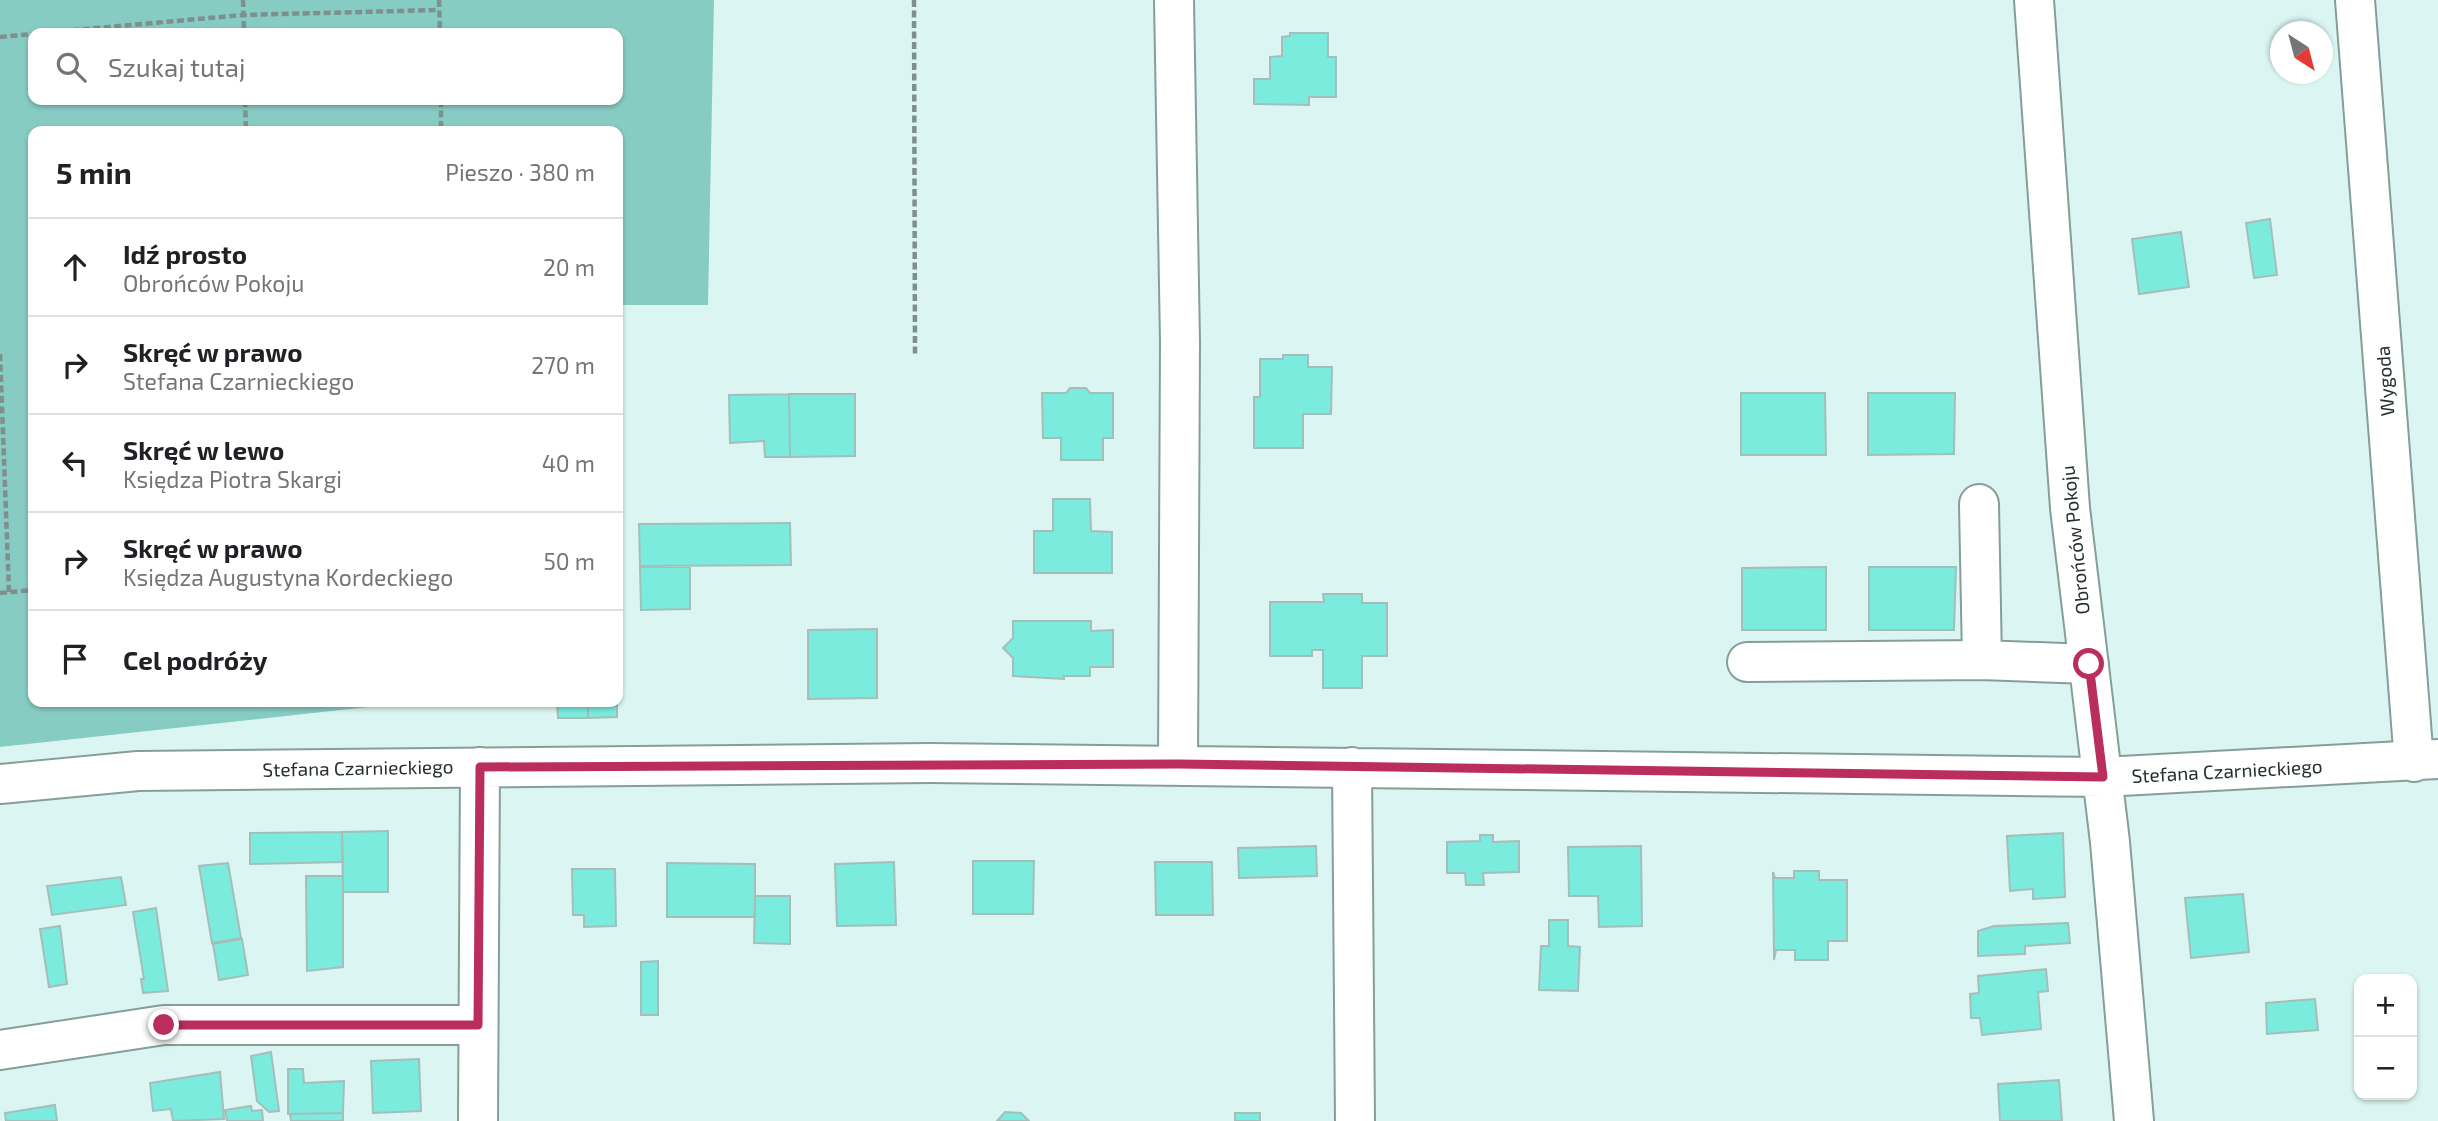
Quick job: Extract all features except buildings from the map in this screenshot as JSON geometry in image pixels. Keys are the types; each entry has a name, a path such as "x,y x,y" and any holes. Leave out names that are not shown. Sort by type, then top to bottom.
{"street":[{"path":"1174,0 1180,342 1178,764"},
{"name":"Obrońców Pokoju","path":"2034,0 2070,508 2103,777 2134,1121"},
{"name":"Wygoda","path":"2355,0 2426,760"},
{"path":"1979,504 1982,660"},
{"path":"1747,662 1982,660 2089,664"},
{"name":"Stefana Czarnieckiego","path":"0,784 138,771 1178,764 2103,777 2426,760"},
{"path":"478,1121 480,767"},
{"path":"1352,767 1355,1121"},
{"path":"0,1050 164,1025 478,1025"}],"path":[{"path":"243,0 244,28"},
{"path":"439,0 439,28"},
{"path":"914,0 915,356"},
{"path":"97,28 243,15 439,10"},
{"path":"0,37 28,34"},
{"path":"245,105 246,126"},
{"path":"441,105 441,126"},
{"path":"0,354 9,592"},
{"path":"0,593 28,590"}],"shaded area":[{"path":"0,0 714,0 708,305 623,305 623,126 28,126 28,707 368,707 0,747"}],"route":[{"path":"164,1025 478,1025 480,767 1178,764 2103,777 2089,664"}]}
